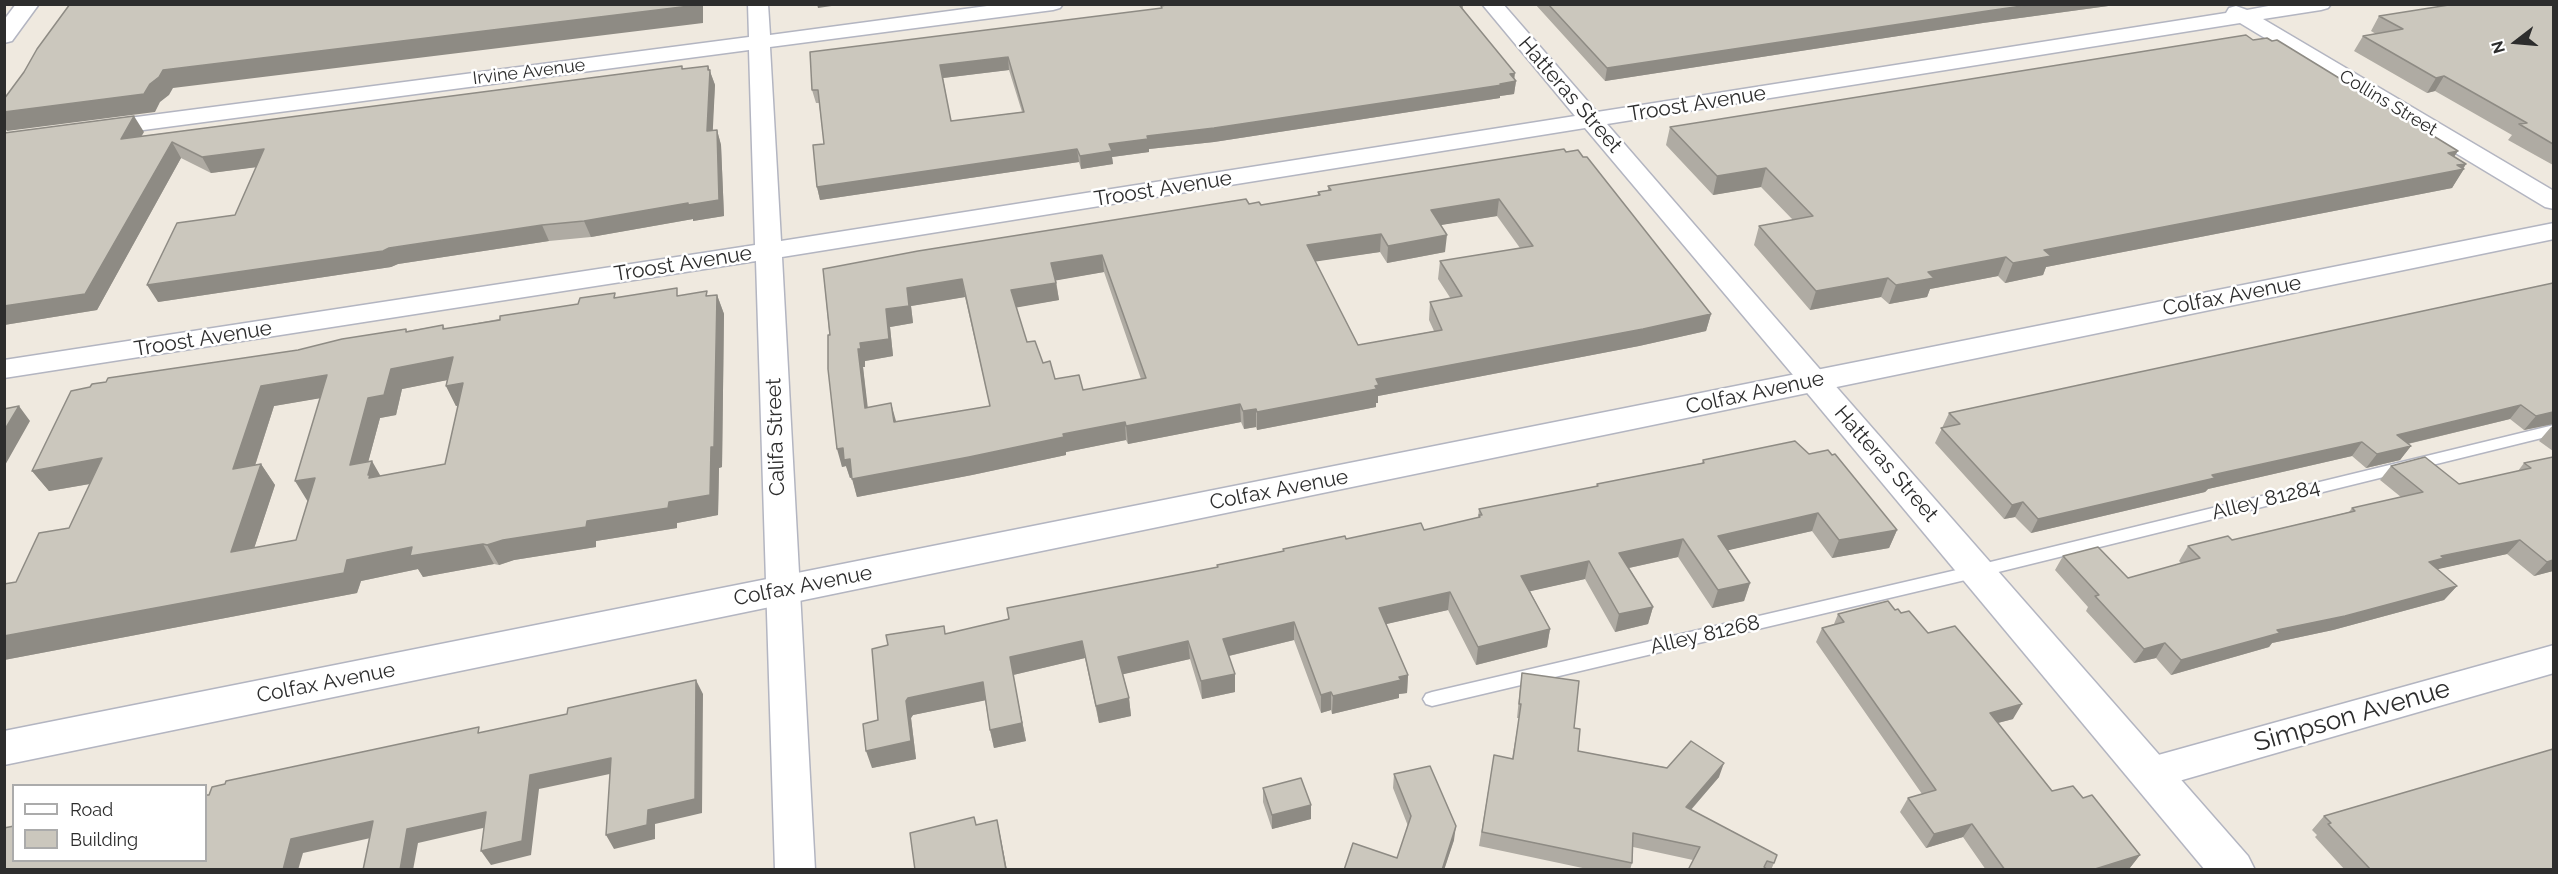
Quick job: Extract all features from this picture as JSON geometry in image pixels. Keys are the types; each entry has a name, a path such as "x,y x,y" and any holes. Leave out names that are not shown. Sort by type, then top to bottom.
{"main road":[{"path":"4,36 28,4"},
{"name":"Colfax Avenue","path":"4,747 2553,231"},
{"name":"Hatteras Street","path":"1814,381 2233,870"}],"street":[{"name":"Califa Street","path":"759,4 795,870"},
{"name":"Irvine Avenue","path":"75,132 1053,4"},
{"name":"Hatteras Street","path":"1492,4 1814,381"},
{"name":"Collins Street","path":"2223,4 2553,202"},
{"name":"Troost Avenue","path":"4,369 768,251 2321,4"},
{"name":"Simpson Avenue","path":"2151,772 2553,659"}],"lane":[{"name":"Alley 81284","path":"1978,571 2553,430"},
{"name":"Alley 81268","path":"1432,699 1978,571"}],"building":[{"path":"70,4 698,5 163,70 144,94 4,112 4,99"},
{"path":"1171,4 1463,4 1460,6 1515,73 1510,74 1516,81 1214,128 1147,136 1148,139 1109,144 1112,151 1080,156 1077,149 817,187 813,145 824,144 818,90 812,90 810,52 1162,8 1161,6","holes":["1008,57 1024,112 951,121 940,65"]},
{"path":"1548,4 2036,4 1607,68"},
{"path":"2455,4 2553,4 2553,144 2519,124 2527,123 2444,76 2436,78 2363,36 2403,29 2379,16"},
{"path":"2246,35 2253,40 2267,38 2272,41 2277,40 2458,151 2448,153 2466,164 2457,165 2464,169 2044,250 2051,256 2013,263 2006,257 1928,272 1934,278 1896,285 1888,278 1816,291 1759,226 1813,216 1766,168 1717,176 1670,127"},
{"path":"682,66 682,69 708,66 710,70 707,131 717,130 719,200 147,285 177,223 235,215 264,149 202,157 172,142 85,294 4,306 4,133 134,116 121,139"},
{"path":"1564,149 1566,152 1578,150 1583,157 1587,157 1711,314 1376,379 1379,385 1375,386 1377,389 1257,412 1256,409 1243,411 1240,404 1126,426 1125,422 1063,434 1064,437 969,457 852,479 850,459 844,460 843,448 837,449 828,369 828,335 830,335 823,269 918,251 1246,199 1249,204 1259,202 1261,205 1320,195 1318,192 1331,190 1328,186","holes":["1499,199 1533,246 1440,261 1462,296 1430,302 1442,330 1358,345 1307,245 1381,234 1388,246 1447,235 1431,210","1102,255 1146,378 1083,390 1079,375 1055,379 1050,361 1043,363 1035,341 1027,342 1011,290 1056,283 1051,263","962,279 990,406 894,422 891,403 865,408 858,349 861,349 860,343 889,339 886,309 909,306 907,288"]},
{"path":"2553,283 2553,412 2536,416 2521,405 2397,435 2411,446 2377,454 2362,442 2212,475 2215,478 2038,519 2023,502 2012,505 1941,428 1960,424 1949,413"},
{"path":"677,288 677,296 707,291 706,296 717,295 714,447 711,447 710,495 669,502 668,508 587,521 586,527 503,540 487,545 410,556 412,547 347,560 344,573 4,636 4,584 16,582 39,533 69,528 102,458 32,471 71,391 106,382 108,378 298,350 342,339 406,329 406,332 443,325 443,329 500,320 500,316 578,304 580,298 615,293 614,298","holes":["453,357 446,386 463,383 445,464 369,478 372,461 350,465 368,398 384,395 391,369","327,375 295,481 315,478 296,540 231,552 261,464 233,469 261,386"]},
{"path":"19,406 4,431 4,409"},
{"path":"1795,441 1809,454 1828,450 1832,455 1835,454 1897,530 1839,540 1818,513 1718,536 1750,583 1718,590 1683,539 1619,553 1653,607 1619,614 1589,561 1521,576 1550,629 1478,647 1450,592 1379,608 1408,675 1399,677 1401,680 1333,696 1331,692 1321,695 1294,622 1223,639 1235,674 1201,681 1188,641 1118,657 1129,698 1096,706 1082,641 1010,657 1022,723 990,730 983,682 908,698 906,701 911,741 866,751 863,724 878,720 872,649 888,645 886,635 944,626 945,634 1009,619 1007,608 1218,567 1217,565 1345,536 1346,539 1421,523 1424,530 1480,517 1479,515 1482,515 1479,509 1598,486 1597,484 1704,463 1703,460"},
{"path":"2425,457 2459,484 2531,468 2524,463 2553,457 2553,560 2547,562 2520,540 2441,556 2444,558 2429,562 2457,586 2345,616 2277,630 2280,633 2181,660 2165,643 2144,649 2095,596 2099,595 2063,556 2098,547 2128,578 2200,558 2188,546 2228,536 2232,540 2355,511 2352,508 2423,492 2391,466"},
{"path":"1888,601 1895,610 1898,609 1901,613 1909,611 1928,633 1955,626 2022,704 1990,713 2052,791 2073,786 2083,798 2092,795 2140,855 2092,870 2005,870 1972,824 1934,834 1908,798 1936,790 1822,628 1844,622 1838,614"},
{"path":"1522,673 1579,681 1574,728 1580,729 1578,751 1667,768 1691,741 1724,763 1686,807 1777,855 1774,863 1767,861 1764,867 1768,870 1688,870 1700,847 1633,833 1632,863 1482,832 1494,755 1513,759 1521,704 1519,704"},
{"path":"696,680 695,799 648,810 647,825 606,835 611,758 530,775 522,841 481,851 486,812 407,829 400,870 363,870 373,821 291,839 283,870 4,870 4,828 12,826 12,862 207,862 207,795 212,787 225,784 226,781 479,727 478,733 567,714 568,708"},
{"path":"2553,749 2553,870 2371,870 2328,824 2331,823 2324,816"},
{"path":"1430,766 1456,826 1442,870 1344,870 1353,843 1397,858 1411,816 1394,774"},
{"path":"1301,778 1311,805 1272,815 1263,788"},
{"path":"974,817 976,825 997,820 1006,870 915,870 910,833"}]}
